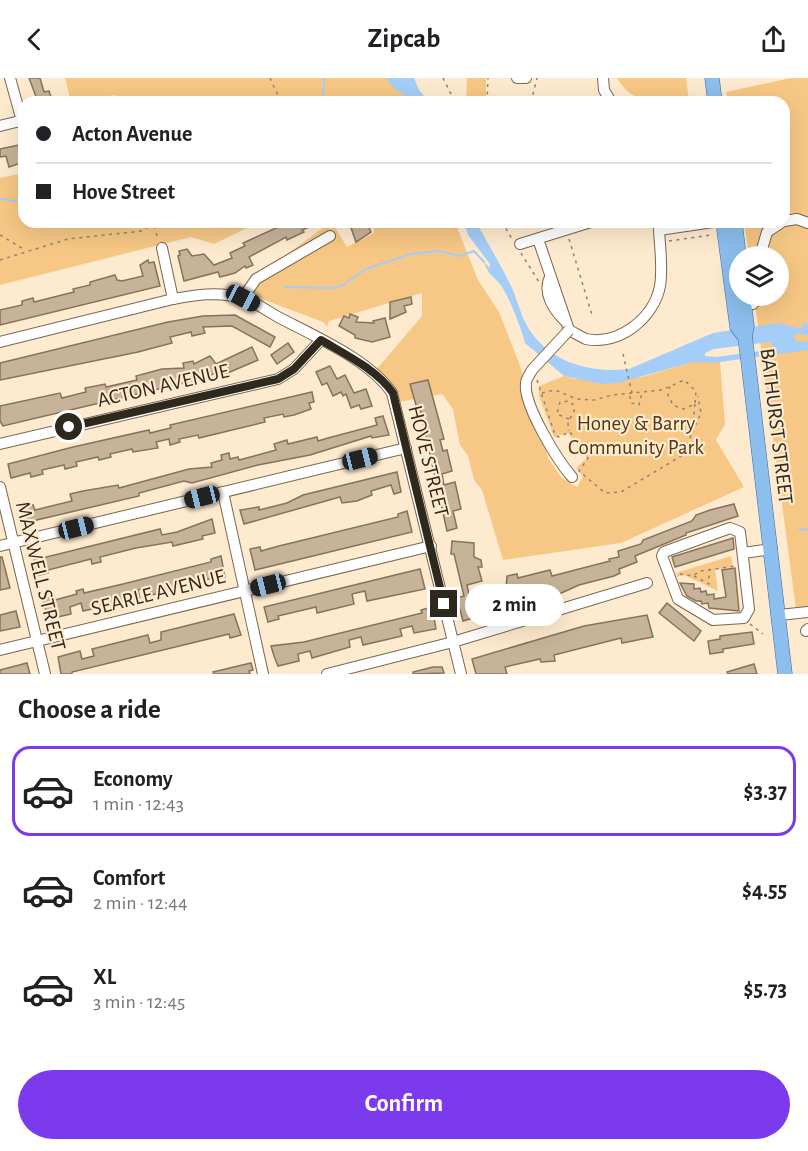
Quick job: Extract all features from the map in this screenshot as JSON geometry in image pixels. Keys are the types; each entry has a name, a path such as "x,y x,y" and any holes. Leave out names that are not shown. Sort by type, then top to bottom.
{"main road":[{"path":"712,78 714,96"},
{"name":"BATHURST STREET","path":"724,228 748,360 785,674"},
{"path":"736,228 738,246"},
{"name":"BATHURST STREET","path":"743,330 744,306"}],"street":[{"path":"10,78 18,104"},
{"path":"517,78 526,78"},
{"path":"603,78 604,90 608,96"},
{"path":"0,126 18,121"},
{"path":"790,220 797,219 808,223"},
{"path":"517,244 572,228"},
{"path":"538,239 550,277 547,283 553,309 568,327 587,339 604,338 619,336 635,327 650,309 660,285 658,228"},
{"path":"763,246 768,232 773,228"},
{"path":"243,298 256,279 330,236"},
{"path":"162,248 173,299"},
{"name":"HOVE STREET","path":"0,342 173,299 202,294 243,298 321,340 384,381 393,393 461,674"},
{"path":"568,327 526,382 528,395 552,451 572,477"},
{"name":"ACTON AVENUE","path":"0,444 278,379 294,369 321,340"},
{"path":"0,546 406,448"},
{"name":"MAXWELL STREET","path":"0,487 45,674"},
{"path":"223,492 263,674"},
{"path":"730,528 738,529 749,609 744,618 719,621 706,617 678,599 670,577 664,564 664,552 730,528"},
{"name":"SEARLE AVENUE","path":"0,650 430,546"},
{"path":"743,553 772,549"},
{"path":"327,674 453,642 648,583"},
{"path":"779,615 808,612"}],"path":[{"path":"270,78 278,96"},
{"path":"443,78 452,96"},
{"path":"487,96 488,78"},
{"path":"532,96 537,78"},
{"path":"0,260 26,250 68,239 142,231 147,228"},
{"path":"156,228 162,248"},
{"path":"506,228 542,289"},
{"path":"566,230 592,315"},
{"path":"0,235 26,250"},
{"path":"668,247 670,241 711,235"},
{"path":"623,354 630,383 631,403 639,405 642,392"},
{"path":"534,373 555,435 558,437 570,432"},
{"path":"541,393 555,390 572,397 594,400 612,395 662,390 680,380 687,381 694,386 701,413 683,455 621,492 612,494 599,490 579,471 588,458 570,432 569,418"},
{"path":"668,395 670,387"},
{"path":"662,390 668,395 673,405 679,408 688,408 695,404"},
{"path":"692,433 697,395"},
{"path":"570,401 572,397"},
{"path":"569,418 575,413 570,401"},
{"path":"569,418 560,416 556,409 560,402 570,401"},
{"path":"693,576 700,571 734,566"},
{"path":"670,577 682,574 693,576 710,584 710,570"},
{"path":"750,623 764,634"}],"green space":[{"path":"65,78 414,78 415,96 116,95 70,96"},
{"path":"467,78 486,78 486,96 466,96"},
{"path":"617,78 686,78 688,96 636,96"},
{"path":"791,78 808,78 808,608 796,609 755,306 789,306 789,246 748,246 745,228 790,228 790,96 727,96 726,92"},
{"path":"18,174 18,228 247,228 214,244 191,237 0,285 0,178"},
{"name":"Honey & Barry Community Park","path":"323,228 335,228 347,247 374,233 374,228 457,228 478,280 499,312 519,363 549,460 562,478 577,487 583,477 576,468 587,458 568,433 554,437 539,396 539,386 564,376 575,379 642,377 693,362 720,362 725,424 716,440 744,487 621,543 503,560 482,490 474,480 468,456 460,445 453,409 442,394 398,402 376,370 422,316 422,293 329,321 327,327 323,322 238,290"},
{"path":"731,556 733,567 715,570 718,591 684,575 677,577 676,573"}],"water":[{"path":"386,78 414,78 424,96 407,96"},
{"path":"466,228 479,228 512,288 531,332 554,354 582,366 597,369 629,369 713,333 779,323 802,329 803,322 808,324 808,335 795,334 794,337 796,341 808,342 808,350 712,363 693,362 618,383 601,384 564,376 525,343 507,296 484,262 490,268 490,264 468,235","holes":["771,342 774,349 716,357 705,356 705,353 714,349"]}],"building":[{"path":"29,78 40,78 44,92 49,91 51,96 36,96"},
{"path":"18,145 18,164 9,167 6,156 0,157 0,149"},
{"path":"276,228 307,228 302,230 304,232 287,240 286,237 249,257 253,265 246,268 245,266 235,273 220,277 218,272 184,281 178,256 179,251 187,249 192,256 204,254 214,265 232,258 230,253 245,246 243,243"},
{"path":"351,228 369,228 371,232 356,242"},
{"path":"148,260 149,263 154,262 160,286 0,325 0,310 22,305 22,301 33,298 34,302 74,292 73,289 115,275 117,280 122,281 143,276 140,265"},
{"path":"411,297 412,304 404,306 406,312 390,319 390,302"},
{"path":"350,314 358,317 356,322 374,323 373,321 385,318 390,337 372,342 355,338 355,335 339,326 344,316 349,318"},
{"path":"235,315 275,337 270,347 232,326 203,327 205,333 192,336 191,332 170,337 172,343 138,352 0,380 0,363 168,322 203,316"},
{"path":"288,343 294,352 277,364 271,355"},
{"path":"252,347 258,360 223,375 221,370 205,378 3,426 0,421 0,406 60,393 62,398 86,392 85,388 105,384 106,387 137,380 136,376 162,369 184,368 183,363 193,361 194,364 210,356 216,364"},
{"path":"330,366 337,379 345,375 354,393 366,389 372,406 361,409 359,405 351,408 346,394 343,396 341,392 333,396 327,383 322,385 316,372"},
{"path":"428,380 444,439 440,440 443,451 447,450 452,471 442,474 444,485 455,482 461,509 453,511 457,528 447,531 419,405 416,405 410,384"},
{"path":"312,392 314,402 309,403 311,409 294,415 284,417 283,414 264,418 265,422 199,438 198,435 179,439 180,442 170,445 169,439 156,442 158,448 133,452 132,449 110,454 111,457 99,460 98,457 76,462 77,466 65,469 64,465 42,470 43,474 31,477 30,473 11,478 8,464 149,430 150,433 171,428 170,425"},
{"path":"383,416 389,435 372,438 371,436 310,455 258,465 192,483 184,481 139,493 139,496 28,522 25,507 33,505 35,510 72,501 70,494 118,485 119,488 189,469 212,467 211,463 222,460 221,455 229,453 230,459 238,457 239,460 276,450 274,444 287,440 288,444 317,437 318,441 377,425 375,418"},
{"path":"397,472 401,492 394,494 391,485 371,491 372,495 357,501 342,503 340,497 244,524 240,510 259,507 259,510 287,503 303,495"},
{"path":"734,504 738,516 686,533 686,535 635,556 637,562 619,569 620,573 614,576 579,585 557,595 524,601 524,603 463,621 457,598 464,596 454,554 451,554 452,541 474,543 474,557 481,560 482,567 478,567 482,581 467,585 470,600 506,589 507,576 517,574 518,578 550,570 552,576 610,561 609,559 619,557 618,551 641,544 643,540 692,521 696,515"},
{"path":"407,511 412,532 255,570 250,549 260,547 261,551 398,517 398,514"},
{"path":"212,519 215,533 202,536 203,539 173,546 172,542 136,548 100,557 101,562 92,564 91,559 48,570 48,573 36,576 34,560 160,529 162,535 177,532"},
{"path":"733,538 734,549 675,567 672,557"},
{"path":"221,556 225,577 202,580 152,595 149,587 138,590 140,598 83,611 81,603 70,607 71,614 49,619 45,608 43,599 54,596 55,600 77,594 76,591 83,589 84,593 123,584 211,562 211,559"},
{"path":"0,557 2,557 10,588 0,590"},
{"path":"735,568 739,611 709,608 708,603 702,604 701,601 687,596 680,583 694,584 694,589 700,588 701,592 706,591 707,595 714,594 714,599 726,597 722,570"},
{"path":"420,569 425,589 367,601 365,591 352,594 354,604 317,613 316,607 278,616 279,619 268,622 264,607"},
{"path":"667,603 701,631 694,641 659,613"},
{"path":"432,607 436,629 414,633 412,626 400,629 402,636 363,645 361,637 349,640 350,647 312,658 310,651 298,654 299,661 278,666 271,646 304,642 422,613 421,610"},
{"path":"16,611 20,627 0,631 0,615"},
{"path":"234,614 241,635 230,638 229,634 72,672 72,674 61,674 58,657 80,651 82,659 94,656 92,649 148,635 150,643 161,640 161,632"},
{"path":"647,615 653,637 622,643 621,638 554,655 555,661 541,662 540,659 505,667 507,674 476,674 472,659 584,626"},
{"path":"752,632 754,644 723,649 723,652 710,654 708,641 720,639 720,636"},
{"path":"27,663 30,674 0,674 0,670"},
{"path":"251,663 253,670 249,671 250,674 214,674 213,672"},
{"path":"754,664 757,674 728,674 727,672"},
{"path":"442,667 444,673 413,674 413,672"}],"waterway":[{"path":"323,96 324,78"},
{"path":"0,199 18,200"},
{"path":"284,287 334,288 343,285 366,269 411,254 439,251 460,256 474,251 484,262"},
{"path":"799,529 808,530"}],"route":[{"path":"69,427 278,379 294,369 321,340 372,371 393,393 444,604"}]}
